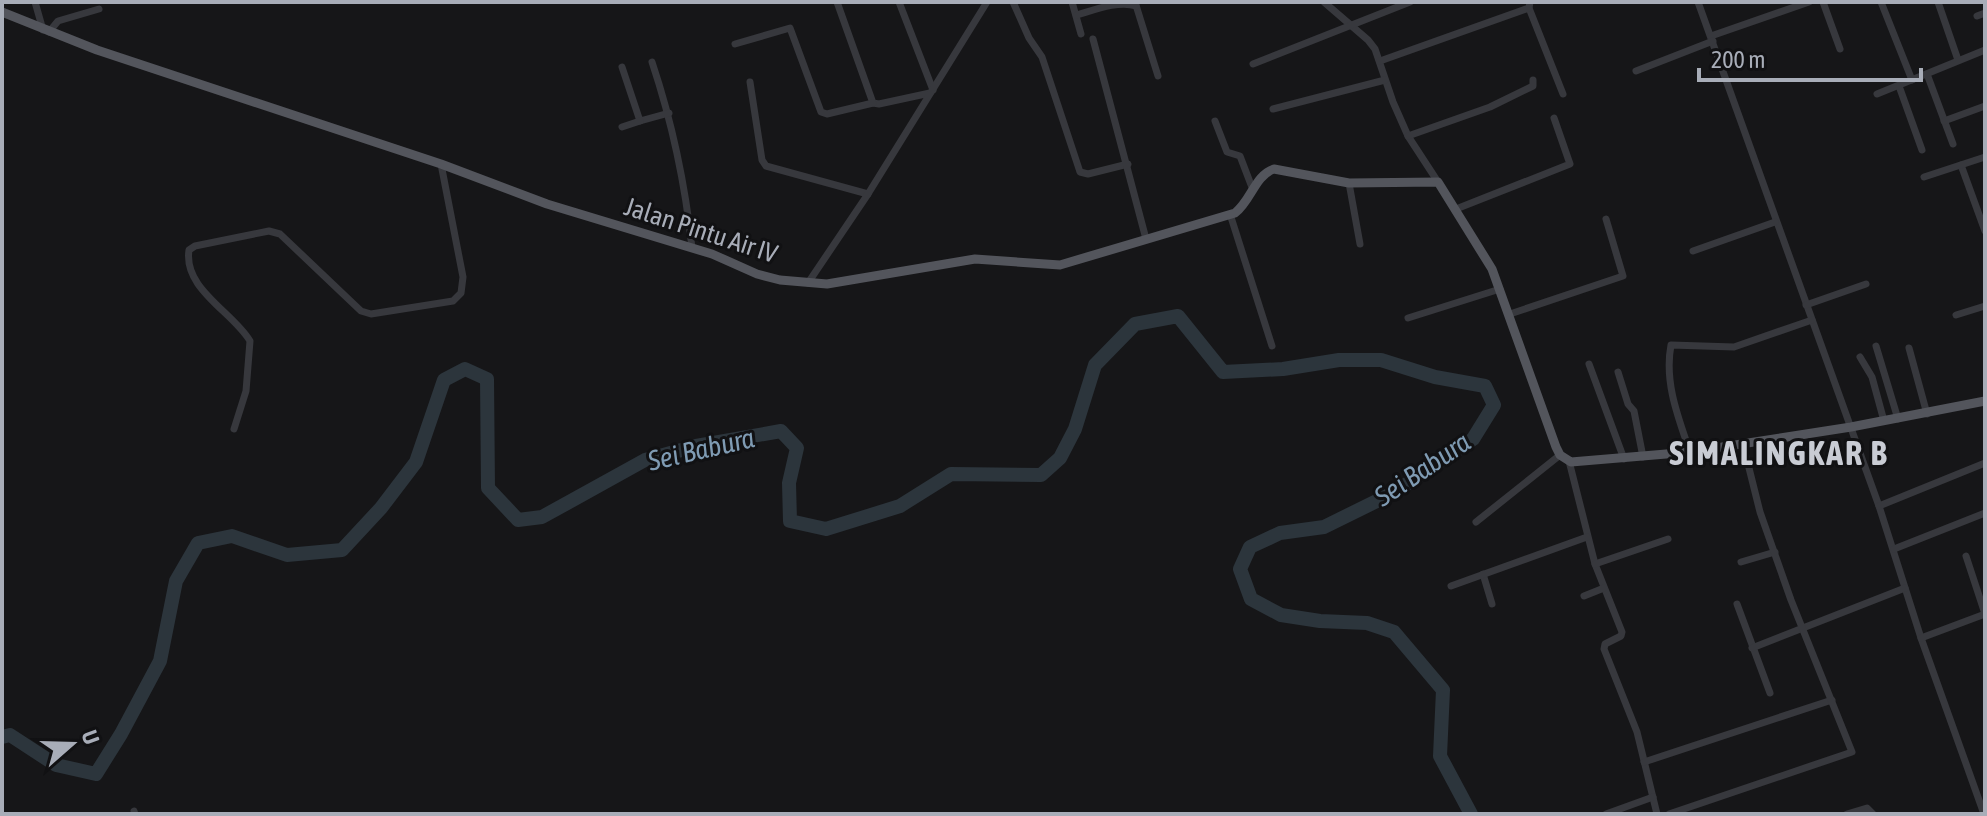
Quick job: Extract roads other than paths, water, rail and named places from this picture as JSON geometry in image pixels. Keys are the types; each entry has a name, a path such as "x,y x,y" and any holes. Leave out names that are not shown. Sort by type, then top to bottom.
{"main road":[{"name":"Jalan Pintu Air IV","path":"2,12 46,31 258,105 441,164 547,204 712,254 757,274 808,283 827,284 975,259 1056,265 1238,211 1263,175 1274,169 1349,183 1438,182"},
{"path":"1438,182 1487,258 1560,455 1569,461 1690,452 1927,414 1985,401"}],"street":[{"path":"35,2 46,31 58,21 99,9"},
{"path":"837,2 873,103"},
{"path":"899,2 932,92"},
{"path":"808,283 868,194 987,2"},
{"path":"1013,2 1029,38 1042,57 1080,172 1088,174 1128,164"},
{"path":"1072,2 1081,34"},
{"path":"1324,2 1368,40 1380,61 1408,136 1438,182"},
{"path":"1253,64 1410,2"},
{"path":"1698,2 1879,506 1921,638 1984,814"},
{"path":"1636,71 1809,2"},
{"path":"1823,2 1840,49"},
{"path":"1881,2 1912,80"},
{"path":"1938,2 1958,60"},
{"path":"1077,15 1135,4 1158,76"},
{"path":"1380,61 1530,5 1563,94"},
{"path":"735,44 788,27 793,31 821,112 827,114 932,92"},
{"path":"1093,39 1146,239"},
{"path":"1877,94 1985,50"},
{"path":"652,62 669,113 686,189 692,248"},
{"path":"622,67 640,121"},
{"path":"1927,74 1953,144"},
{"path":"1273,109 1385,80"},
{"path":"1408,136 1498,104 1533,86 1533,80"},
{"path":"750,82 762,160 766,166 868,194"},
{"path":"1899,86 1922,150"},
{"path":"1944,121 1985,106"},
{"path":"622,127 669,113"},
{"path":"1456,209 1570,164 1554,118"},
{"path":"1215,121 1227,152 1240,156 1253,190"},
{"path":"1924,177 1985,157"},
{"path":"234,429 246,391 250,341 204,291 188,259 189,250 220,240 269,231 280,234 361,311 371,314 453,301 461,293 463,277 441,164"},
{"path":"1961,165 1982,213 1985,231"},
{"path":"1349,183 1360,244"},
{"path":"1230,214 1272,346"},
{"path":"1510,314 1623,276 1606,219"},
{"path":"1693,251 1775,222"},
{"path":"1806,305 1866,284"},
{"path":"1408,318 1500,289"},
{"path":"1956,315 1985,306"},
{"path":"1690,452 1671,392 1671,345 1734,347 1812,320"},
{"path":"1876,346 1898,419"},
{"path":"1909,348 1927,414"},
{"path":"1860,357 1872,377 1884,421"},
{"path":"1589,364 1624,459"},
{"path":"1618,372 1628,404 1634,411 1643,457"},
{"path":"1669,814 1851,752 1801,627 1760,512 1743,444"},
{"path":"1476,522 1560,455"},
{"path":"1569,461 1595,564 1622,633 1605,644 1604,649 1609,668 1631,715 1657,814"},
{"path":"1879,506 1985,463"},
{"path":"1894,549 1985,513"},
{"path":"1451,586 1587,537"},
{"path":"1595,564 1668,539"},
{"path":"1741,562 1775,552"},
{"path":"1921,638 1985,614 1966,556"},
{"path":"1483,574 1492,604"},
{"path":"1584,596 1604,588"},
{"path":"1752,648 1905,588"},
{"path":"1737,604 1770,693"},
{"path":"1644,762 1832,700"},
{"path":"1606,814 1653,797"},
{"path":"1847,814 1867,808 1873,814"}],"waterway":[{"name":"Sei Babura","path":"2,737 10,735 56,765 96,774 160,661 176,581 198,543 232,536 287,555 342,550 381,508 416,462 444,380 465,369 487,379 488,488 518,520 542,517 645,460 696,446 781,431 797,448 789,483 790,521 826,529 900,506 951,474 1041,475 1060,458 1075,429 1095,365 1135,324 1178,316 1223,372 1283,369 1339,360 1381,360 1435,377 1485,386 1494,405 1473,439 1395,492 1324,527 1280,533 1250,547 1240,569 1251,599 1281,615 1367,623 1394,632 1443,690 1440,756 1471,814"}],"district":[{"name":"SIMALINGKAR B","path":"1779,453"}]}
